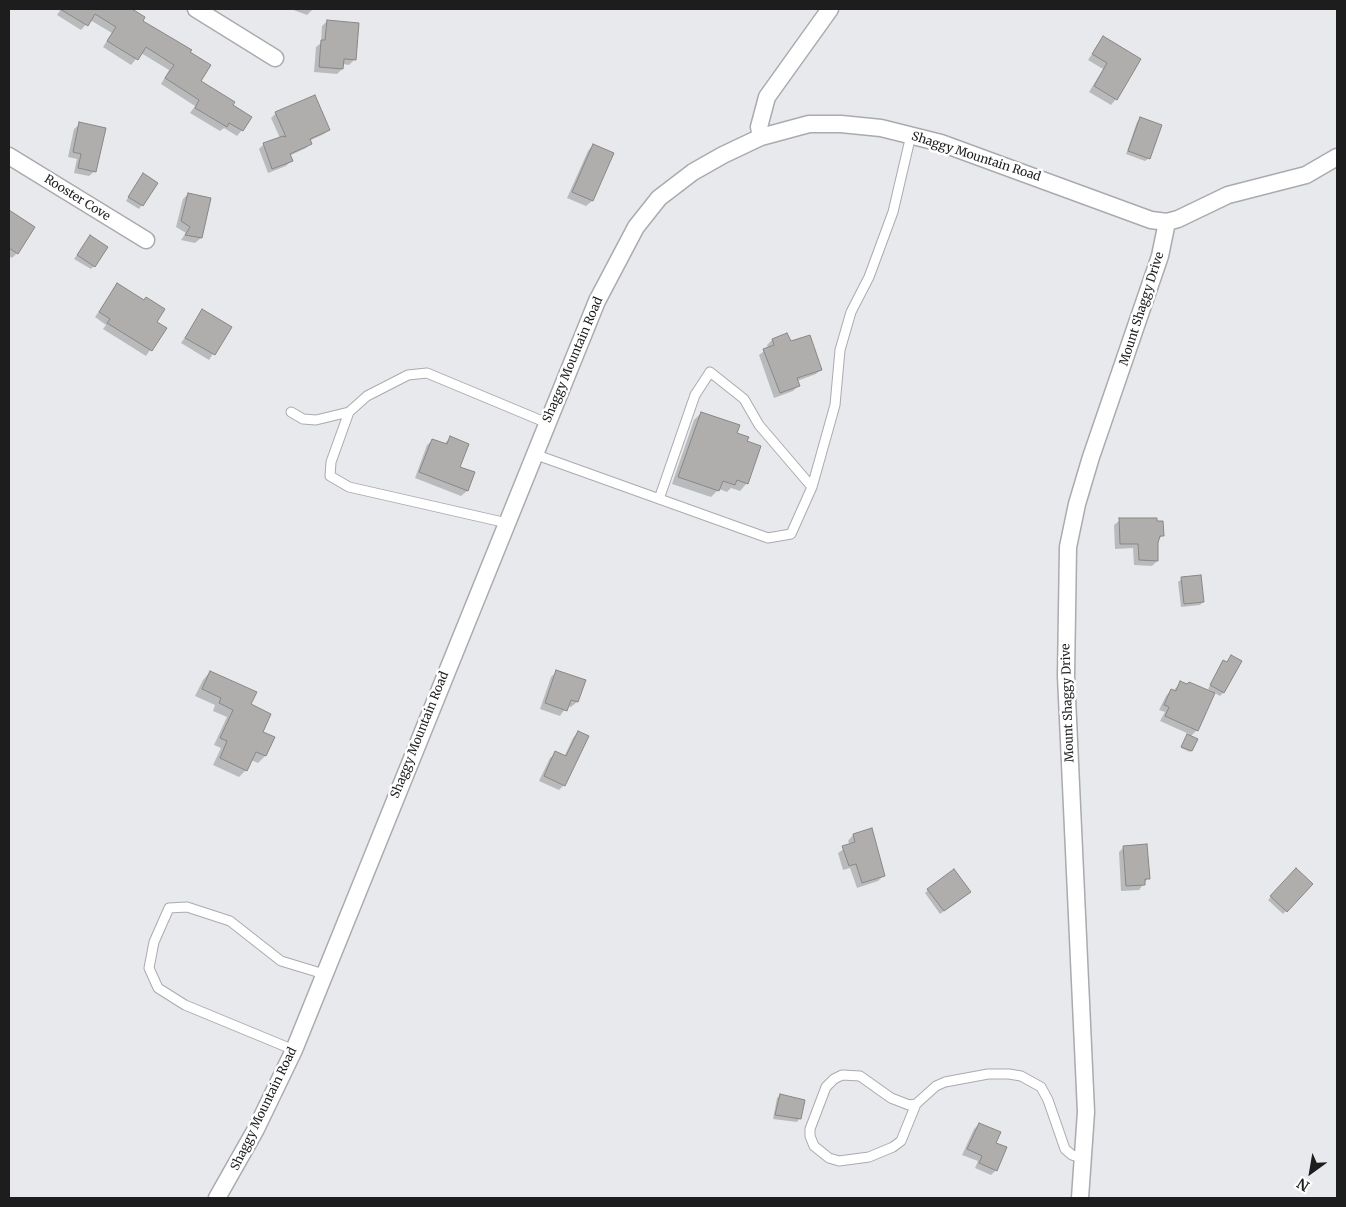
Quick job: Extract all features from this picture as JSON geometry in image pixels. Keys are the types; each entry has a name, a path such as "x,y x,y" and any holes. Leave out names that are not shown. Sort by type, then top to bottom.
{"street":[{"path":"196,9 275,58"},
{"path":"761,137 759,127 767,96 830,9"},
{"name":"Shaggy Mountain Road","path":"217,1198 256,1129 294,1050 546,423 597,301 636,227 659,198 693,172 723,154 761,137 810,124 841,124 881,128 911,135 1031,175 1150,220 1167,222"},
{"name":"Rooster Cove","path":"9,156 146,240"},
{"path":"1167,222 1178,219 1228,195 1306,175 1337,157"},
{"name":"Mount Shaggy Drive","path":"1080,1198 1086,1112 1066,676 1068,547 1076,504 1160,256 1167,222"}],"lane":[{"path":"534,454 768,538 791,534 812,487 834,406 840,350 851,312 869,277 893,212 911,135"},
{"path":"659,499 695,395 710,372 744,399 759,425 812,487"},
{"path":"291,412 303,419 316,420 349,412 367,396 408,375 427,373 546,423"},
{"path":"349,412 332,462 330,476 349,487 506,522"},
{"path":"294,1050 185,1005 158,988 149,968 154,942 169,908 188,907 230,921 281,961 324,974"},
{"path":"916,1104 909,1105 891,1098 860,1076 842,1075 826,1088 812,1122 810,1136 814,1146 828,1158 839,1161 869,1157 893,1147 901,1141 916,1104 936,1086 945,1082 988,1074 1021,1076 1041,1087 1048,1100 1064,1149 1072,1155 1084,1159"}],"building":[{"path":"60,9 132,9 145,17 143,21 192,50 190,52 211,65 201,81 235,102 233,105 252,117 243,131 229,123 227,127 195,108 199,100 165,78 174,65 146,47 138,60 107,41 116,27 95,14 88,26"},
{"path":"327,20 359,23 356,60 344,59 343,69 319,67 321,40 325,40"},
{"path":"1103,36 1141,59 1117,100 1094,86 1107,63 1092,54"},
{"path":"315,95 330,130 310,139 312,144 290,154 293,161 272,169 263,143 283,136 286,137 275,112"},
{"path":"1140,117 1162,125 1150,159 1128,151"},
{"path":"79,122 106,128 96,172 78,168 81,154 73,152"},
{"path":"593,144 614,153 593,201 572,192"},
{"path":"143,173 158,183 143,206 128,197"},
{"path":"188,193 211,198 202,238 185,235 190,227 181,221"},
{"path":"9,210 35,227 18,254 9,248"},
{"path":"90,235 108,247 95,267 77,255"},
{"path":"117,283 144,300 146,297 165,309 157,322 167,328 152,351 107,323 110,319 99,312"},
{"path":"202,309 232,327 215,355 185,338"},
{"path":"787,333 791,341 810,335 822,370 797,378 800,386 780,393 763,349 774,345 772,339"},
{"path":"701,412 740,425 737,433 749,437 747,441 761,446 748,484 737,480 735,485 723,481 719,491 678,477"},
{"path":"450,436 469,444 460,467 475,472 468,491 419,472 432,439 447,444"},
{"path":"1119,518 1157,518 1157,521 1163,521 1164,536 1160,536 1158,543 1158,561 1139,560 1138,544 1120,544"},
{"path":"1201,575 1204,602 1184,604 1181,577"},
{"path":"1231,655 1242,661 1224,693 1210,685 1223,660 1227,662"},
{"path":"556,670 586,680 578,702 571,700 567,711 545,703"},
{"path":"210,671 257,692 251,704 271,714 263,732 275,737 266,756 256,752 247,771 220,758 227,741 220,738 233,710 219,703 221,698 202,689"},
{"path":"1180,681 1187,684 1189,682 1215,693 1198,731 1165,716 1169,707 1164,705 1171,689 1176,691"},
{"path":"578,731 589,736 565,786 544,776 555,751 566,756"},
{"path":"1187,734 1198,739 1192,751 1181,747"},
{"path":"872,828 885,876 862,883 856,864 849,866 842,846 855,842 853,834"},
{"path":"1147,844 1150,879 1145,879 1145,885 1126,886 1123,846"},
{"path":"1296,868 1313,884 1287,912 1270,896"},
{"path":"954,869 971,892 944,911 927,889"},
{"path":"780,1094 805,1100 801,1119 775,1115"},
{"path":"979,1123 1001,1132 996,1143 1007,1147 997,1171 979,1163 982,1156 967,1149"}]}
